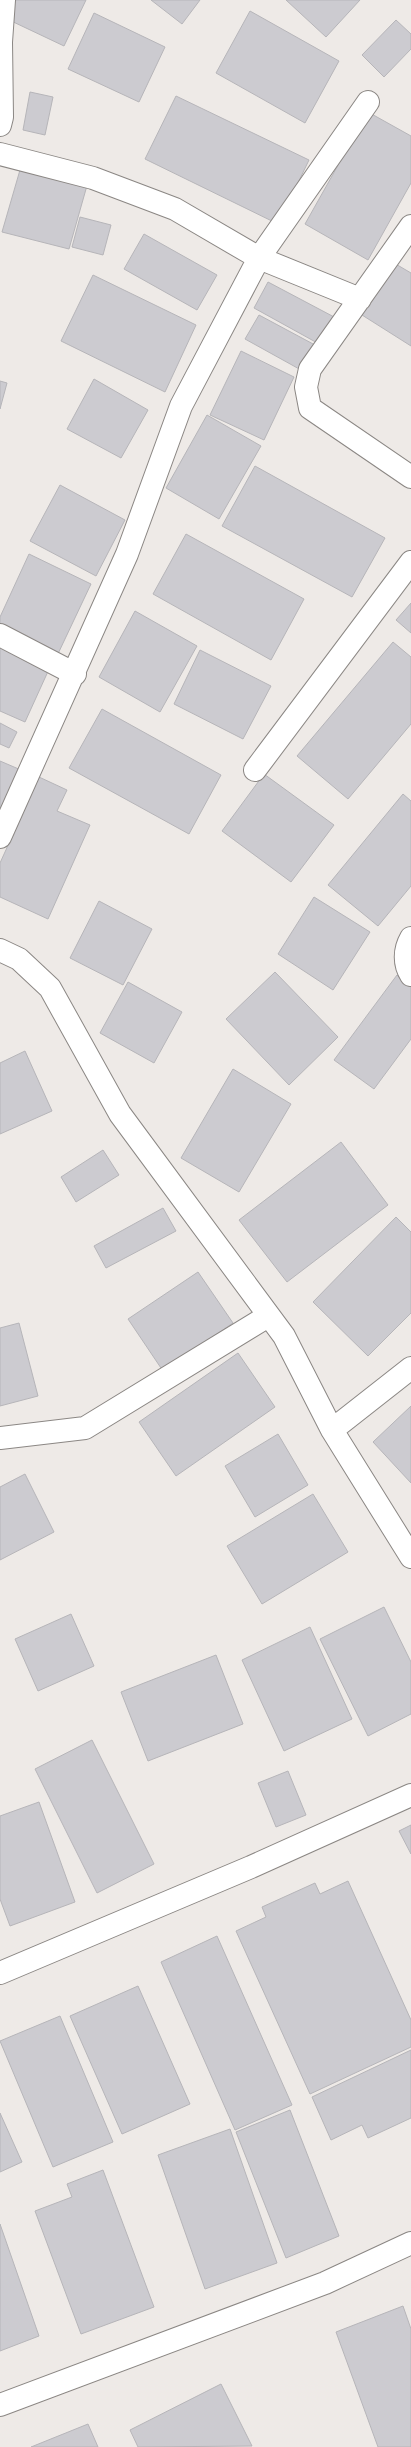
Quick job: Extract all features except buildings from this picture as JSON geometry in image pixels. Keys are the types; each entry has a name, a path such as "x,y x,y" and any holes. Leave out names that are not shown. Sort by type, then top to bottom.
{"street":[{"path":"1,119 1,42 4,0"},
{"path":"0,837 75,674 127,554 181,406 259,258 368,102"},
{"path":"0,154 93,178 176,209 259,258 360,299"},
{"path":"411,226 310,369 306,387 310,408 411,477"},
{"path":"255,770 411,562"},
{"path":"0,636 75,674"},
{"path":"411,938 406,946 407,968 411,975"},
{"path":"0,950 19,959 50,988 120,1114 284,1336 332,1430 411,1557"},
{"path":"0,1438 85,1428 268,1316"},
{"path":"332,1430 411,1368"},
{"path":"0,1973 411,1796"},
{"path":"0,2405 325,2283 411,2243"}]}
